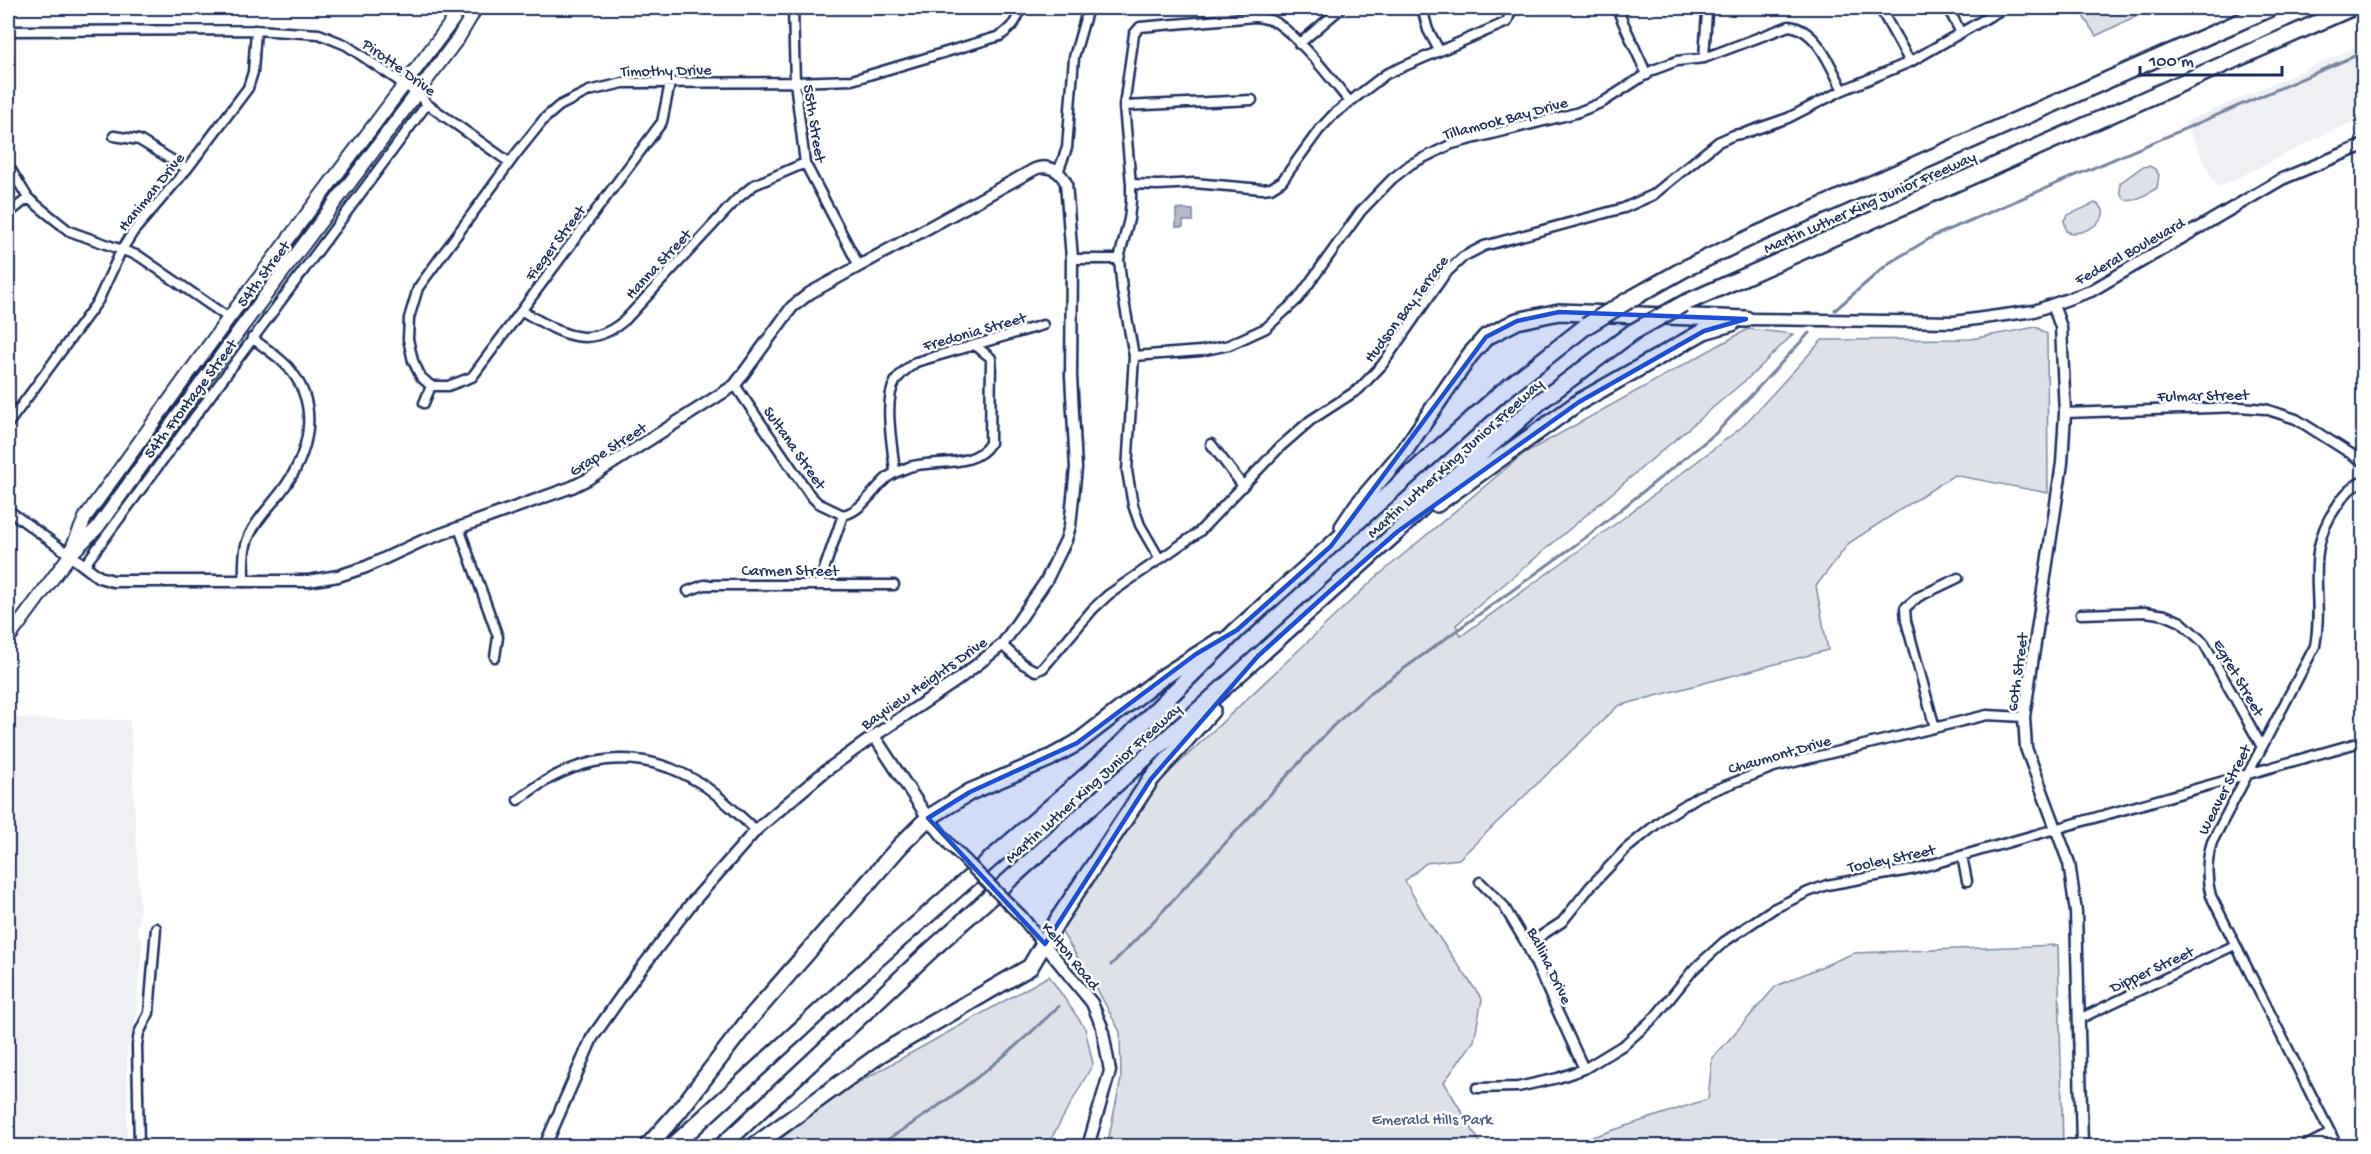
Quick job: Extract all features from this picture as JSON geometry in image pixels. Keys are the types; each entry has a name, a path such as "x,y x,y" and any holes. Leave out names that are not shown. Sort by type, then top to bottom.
{"highway":[{"name":"Martin Luther King Junior Freeway","path":"673,1146 877,959 1112,753 1237,630 1502,392 1586,327 1686,268 1758,234 2271,8"},
{"name":"Martin Luther King Junior Freeway","path":"722,1146 929,952 1397,532 1443,487 1542,400 1634,332 1683,304 2351,8"},
{"path":"1331,546 1357,506 1406,450 1470,354 1486,337 1517,321 1559,312 1746,319"},
{"path":"1397,532 1579,402 1704,331 1746,319"},
{"path":"648,1146 680,1111 752,1016 900,846 928,818 970,792 1050,759 1077,743 1160,679 1237,630"},
{"path":"754,1146 882,1053 1030,967 1059,918 1151,779 1258,656"}],"main road":[{"name":"54th Street","path":"70,555 86,516 228,319 461,8"},
{"name":"54th Street","path":"8,639 70,555 97,528 241,328 459,37 476,8"}],"street":[{"name":"55th Street","path":"793,8 795,82 805,164 859,266"},
{"name":"Timothy Drive","path":"431,386 421,377 413,361 408,339 409,318 418,288 509,162 544,118 559,106 600,87 623,83 852,80 1000,36 1011,28 1020,8"},
{"path":"1058,172 1067,148 1074,57 1088,8"},
{"path":"1422,8 1428,30 1439,50"},
{"path":"1131,184 1194,183 1271,188 1282,180 1319,130 1386,74 1507,22 1512,8"},
{"path":"1880,8 1910,62"},
{"path":"1948,8 1961,33"},
{"name":"Hudson Bay Terrace","path":"1002,645 1030,669 1036,671 1043,668 1093,609 1108,595 1199,532 1280,447 1311,420 1359,389 1382,364 1445,274 1463,257 1484,246 1624,208 1653,195 1718,142 1788,118 1843,90 1910,62 2004,8"},
{"path":"1299,44 1338,10"},
{"path":"1618,11 1647,75"},
{"path":"1704,58 1707,12"},
{"path":"1159,558 1140,525 1129,488 1127,471 1134,356 1119,259 1129,219 1131,184 1124,106 1134,34 1140,27 1198,21 1266,18 1277,23 1299,44 1350,102"},
{"name":"Tillamook Bay Drive","path":"1134,356 1201,351 1229,345 1266,328 1298,299 1361,211 1392,178 1411,164 1452,144 1576,113 1604,102 1653,70 1677,61 1704,58 1789,26 1807,34 1818,44 1843,90"},
{"name":"Pirotte Drive","path":"8,31 256,30 319,34 346,45 404,84 427,104 509,162"},
{"name":"Haniman Drive","path":"9,420 98,301 133,232 187,169 248,88 253,72 256,30"},
{"name":"Fieger Street","path":"431,386 448,386 472,377 662,122 670,83"},
{"path":"1124,106 1252,100"},
{"name":"54th Frontage Street","path":"84,566 427,104"},
{"path":"114,136 139,140 187,169"},
{"name":"Federal Boulevard","path":"1746,319 1957,321 2034,311 2091,291 2282,179 2364,145"},
{"name":"Hanna Street","path":"522,311 567,336 586,337 612,329 626,319 737,199 754,185 805,164"},
{"path":"8,165 28,198 69,231 139,256 223,314"},
{"name":"Grape Street","path":"70,555 99,578 113,581 308,581 348,573 459,528 572,487 735,385 792,307 810,293 1035,169 1047,167 1058,172"},
{"name":"Bayview Heights Drive","path":"545,1146 592,1038 634,978 691,904 756,830 824,772 956,681 1002,645 1046,581 1066,540 1070,526 1076,468 1071,376 1072,259 1065,183 1058,172"},
{"path":"8,214 28,198"},
{"path":"1072,259 1119,259"},
{"name":"60th Street","path":"2053,305 2061,327 2065,413 2062,463 2024,717 2026,748 2069,863 2076,912 2082,1146"},
{"name":"Fredonia Street","path":"895,472 889,400 891,390 903,372 916,362 1043,325"},
{"path":"244,582 246,545 255,526 287,484 301,460 307,444 309,422 306,400 292,373 252,338"},
{"path":"819,584 843,514 854,513 895,472 914,466 976,458 988,447 990,443 991,357 975,346"},
{"name":"Sultana Street","path":"735,385 810,495 818,503 843,514"},
{"path":"424,403 431,386"},
{"name":"Fulmar Street","path":"2065,413 2240,407 2265,409 2296,419 2364,462"},
{"path":"1211,444 1243,486"},
{"name":"Weaver Street","path":"2337,1146 2235,945 2206,882 2208,854 2246,774 2315,646 2319,627 2315,564 2322,533 2340,501 2364,480"},
{"path":"8,510 70,555"},
{"path":"459,528 498,637 495,657"},
{"path":"1935,728 1906,621 1905,608 1918,597 1958,578"},
{"name":"Carmen Street","path":"688,591 704,585 894,585"},
{"name":"Egret Street","path":"2081,614 2146,612 2165,615 2181,622 2204,643 2262,747"},
{"name":"Chaumont Drive","path":"1527,945 1562,922 1590,887 1626,849 1664,818 1699,796 1774,766 1987,715 2024,717"},
{"name":"Kelton Road","path":"874,736 928,818 950,846 1020,916 1092,1003 1102,1027 1110,1071 1088,1146"},
{"name":"Tooley Street","path":"1477,1088 1518,1087 1558,1078 1584,1069 1625,1044 1655,1017 1680,985 1708,956 1740,930 1773,909 1827,885 1915,868 1962,856 2364,741"},
{"path":"518,800 540,782 575,766 620,758 651,763 682,773 702,783 756,830"},
{"path":"1962,856 1967,881"},
{"name":"Ballina Drive","path":"1480,882 1503,906 1527,945 1584,1069"},
{"path":"139,1146 137,1045 139,1033 149,1012 156,928"},
{"name":"Dipper Street","path":"2079,1018 2235,945"},
{"path":"2305,1146 2331,1133"}],"highlighted area":[{"path":"1559,312 1746,319 1704,331 1579,402 1397,532 1331,590 1258,656 1151,779 1045,944 928,818 970,792 1077,743 1196,654 1237,630 1331,546 1486,337 1517,321"}],"shaded area":[{"path":"2363,44 2363,118 2217,188 2185,122"},
{"path":"8,718 130,720 140,913 137,931 142,940 136,1019 127,1049 127,1146 8,1146"}],"green space":[{"path":"2078,8 2152,8 2096,36"},
{"path":"2149,166 2159,175 2157,188 2133,200 2123,198 2120,183 2142,167"},
{"path":"2095,203 2102,208 2103,213 2096,225 2081,232 2066,231 2064,220 2068,215"},
{"name":"Emerald Hills Park","path":"2036,327 2047,334 2048,493 1954,475 1849,543 1816,586 1828,650 1618,706 1459,859 1426,863 1405,881 1429,923 1482,999 1474,1041 1444,1082 1482,1146 1107,1146 1121,1079 1120,1032 1096,987 1061,931 1162,779 1374,579 1523,454 1748,329 1793,334 1754,373 1456,625 1461,636 1618,522 1742,427 1822,340 1971,339"},
{"path":"2058,945 2063,1146 1565,1146 1708,1099 1712,1059 1776,986 1854,953"},
{"path":"1049,976 1085,1028 1093,1064 1047,1146 771,1146 843,1091"}],"water":[{"path":"1176,209 1193,210 1193,221 1183,221 1183,227 1176,227"}],"waterway":[{"path":"1835,310 1889,263 1934,236 2364,52"},
{"path":"1111,965 1333,726 1369,694 1589,535 1716,433 1809,333"},
{"path":"877,1146 972,1081 1017,1045 1059,1006"}]}
